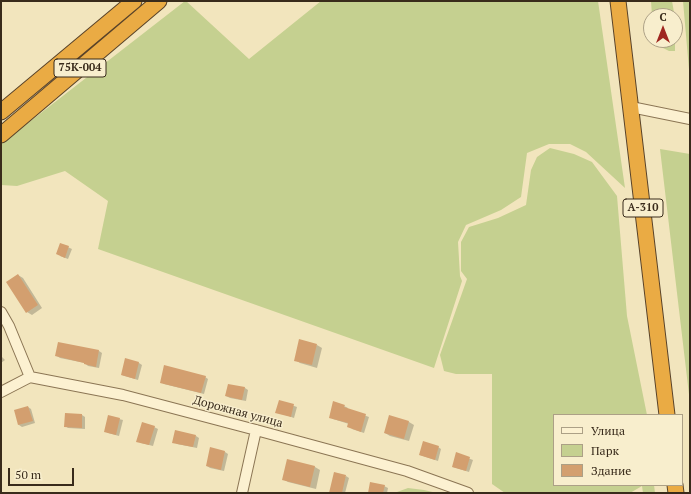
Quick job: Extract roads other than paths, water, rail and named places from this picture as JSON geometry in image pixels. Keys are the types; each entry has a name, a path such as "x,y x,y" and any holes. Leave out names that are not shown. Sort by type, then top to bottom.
{"highway":[{"name":"75К-004","path":"1,112 134,1"},
{"name":"75К-004","path":"1,135 159,1"},
{"name":"А-310","path":"618,1 667,414"}],"street":[{"path":"631,108 690,119"},
{"path":"1,312 9,326 30,377 1,392"},
{"name":"Дорожная улица","path":"30,377 123,394 407,471 468,493"},
{"path":"242,493 256,430"}]}
